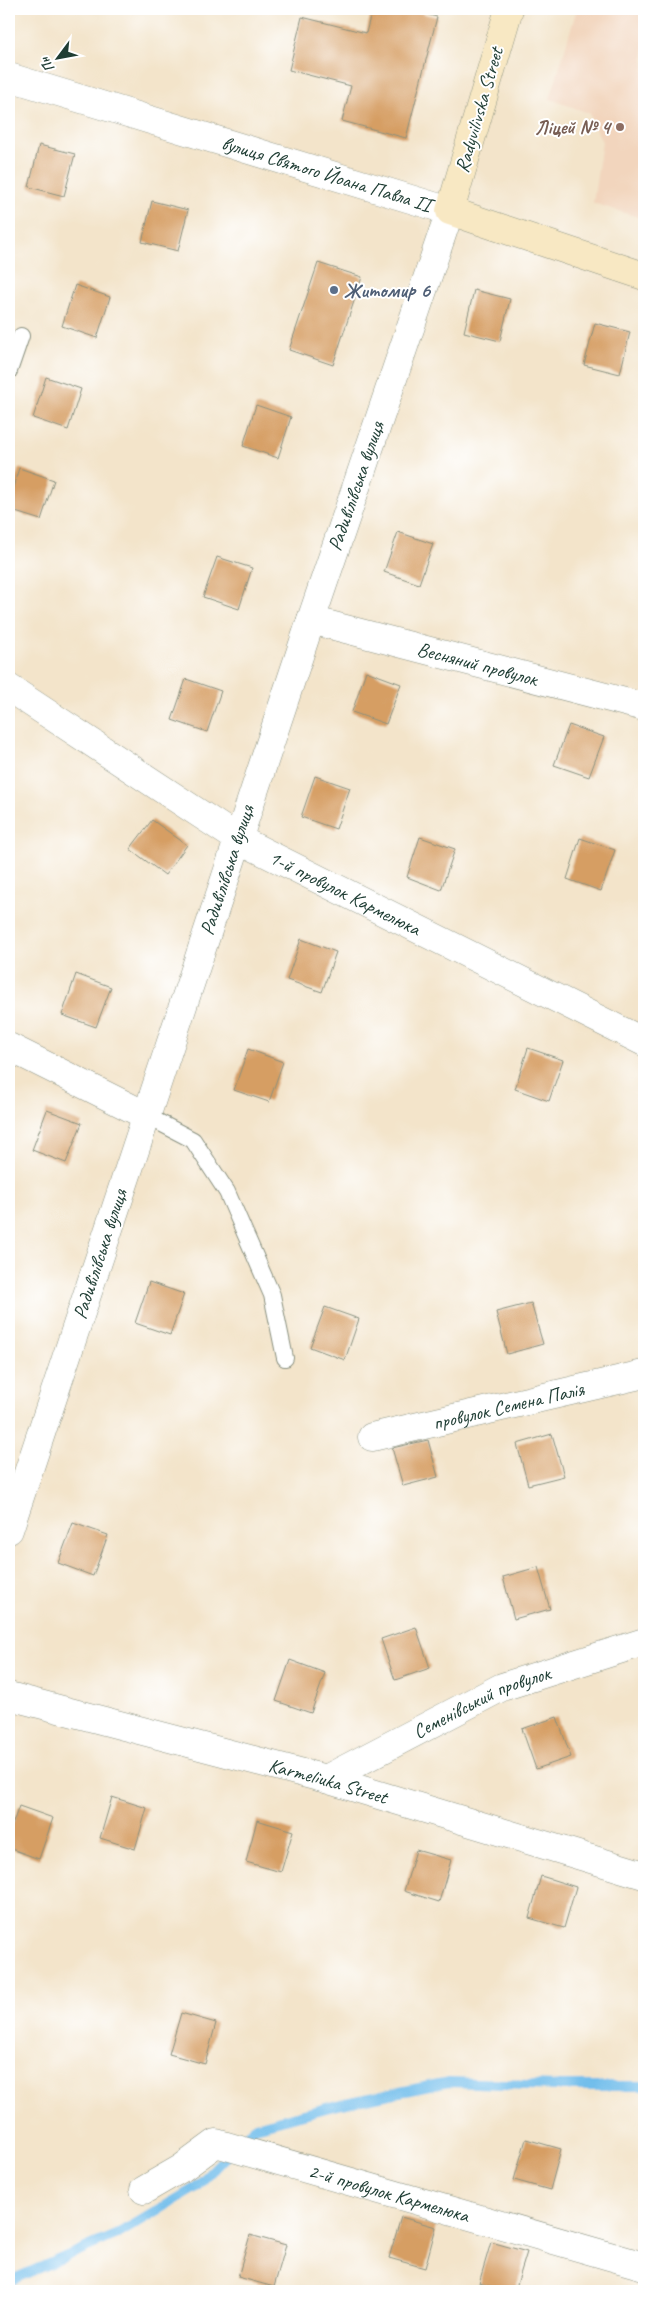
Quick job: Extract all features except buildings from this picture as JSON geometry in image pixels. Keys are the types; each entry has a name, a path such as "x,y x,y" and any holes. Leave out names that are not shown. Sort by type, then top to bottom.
{"street":[{"name":"Radyvilivska Street","path":"450,211 509,9"},
{"name":"вулиця Святого Йоана Павла II","path":"9,77 450,211 644,276"},
{"name":"Радивілівська вулиця","path":"9,1530 145,1115 450,211"},
{"name":"Весняний провулок","path":"311,620 644,707"},
{"name":"1-й провулок Кармелюка","path":"9,688 238,839 644,1042"},
{"path":"9,1047 145,1115"},
{"name":"провулок Семена Палія","path":"372,1437 644,1374"},
{"name":"Семенівський провулок","path":"326,1779 502,1687 644,1642"},
{"name":"Karmeliuka Street","path":"9,1696 326,1779 644,1875"},
{"name":"2-й провулок Кармелюка","path":"144,2190 182,2168 216,2143 644,2266"}],"lane":[{"path":"9,372 21,336"},
{"path":"145,1115 193,1140 227,1192 272,1295 285,1358"}],"shaded area":[{"name":"Ліцей № 4","path":"577,9 644,9 644,219 593,203 602,142 589,113 550,99"}],"waterway":[{"path":"9,2281 120,2233 195,2188 255,2127 341,2104 449,2082 557,2086 644,2086"}],"place":[{"name":"Ліцей № 4","path":"620,127"},
{"name":"Житомир 6","path":"334,290"}]}
